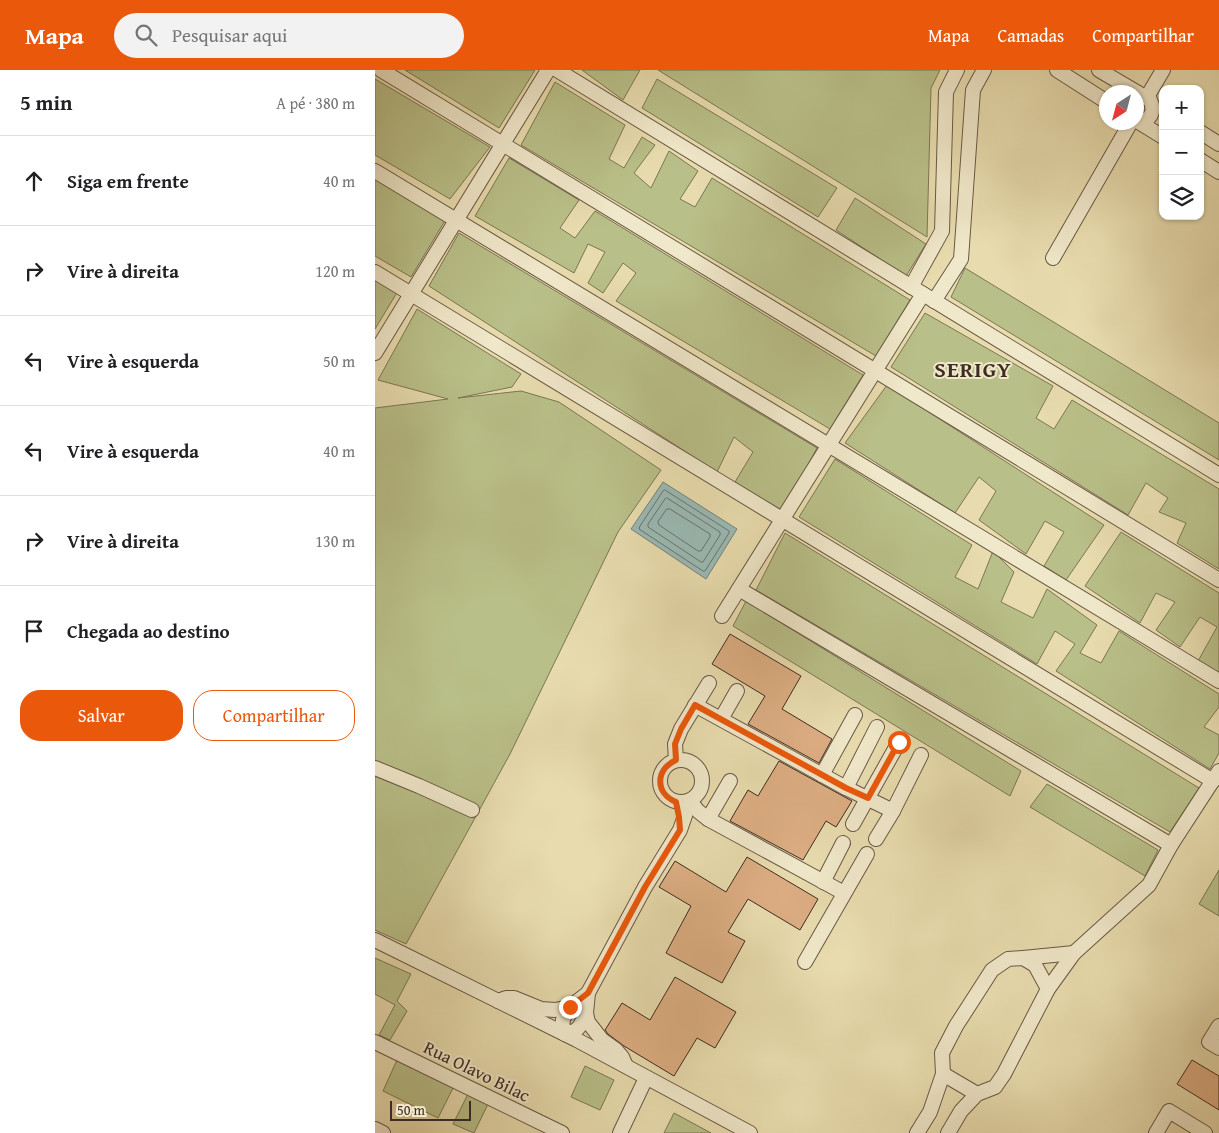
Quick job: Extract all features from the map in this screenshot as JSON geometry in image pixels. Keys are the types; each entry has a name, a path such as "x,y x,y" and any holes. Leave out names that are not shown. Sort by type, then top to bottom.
{"street":[{"path":"381,70 1219,580"},
{"path":"375,353 548,70"},
{"path":"557,70 1219,475"},
{"path":"911,286 942,231 946,92 957,70"},
{"path":"722,616 875,371 929,298 961,259 973,90 984,70"},
{"path":"1057,70 1099,97"},
{"path":"1099,70 1124,85"},
{"path":"1144,97 1163,70"},
{"path":"1144,97 1159,106"},
{"path":"1144,97 1152,104 1152,113 1144,120"},
{"path":"1144,125 1159,135"},
{"path":"1053,258 1126,130"},
{"path":"1204,135 1219,144"},
{"path":"1204,163 1219,172"},
{"path":"375,171 1219,681"},
{"path":"375,272 783,520 1216,776 1171,845 1151,882 1137,897 1074,953 1048,989 1004,1074 995,1087 977,1094 961,1111 948,1133"},
{"path":"739,589 1171,845"},
{"path":"676,760 675,744 681,729 709,683"},
{"path":"721,719 737,691"},
{"path":"695,705 846,788 893,811"},
{"path":"822,775 855,715"},
{"path":"846,788 877,727"},
{"path":"853,824 899,742"},
{"path":"877,839 921,755"},
{"path":"683,801 696,796 701,791 703,777 696,765 690,761 676,760 670,763 661,774 661,788 670,799 683,801 708,819 844,893"},
{"path":"375,768 473,810"},
{"path":"708,819 730,781"},
{"path":"565,1034 574,1032 581,1026 586,1013 588,993 645,887 680,830 679,817 683,801"},
{"path":"823,882 843,843"},
{"path":"805,962 867,854"},
{"path":"375,940 565,1034 750,1133"},
{"path":"917,1133 930,1112 943,1074 942,1053 956,1026 992,970 1008,959 1074,953"},
{"path":"1023,958 1035,965 1048,989"},
{"path":"565,1034 562,1027 563,1017 570,1007 588,993"},
{"path":"499,1001 506,998 514,998 541,1008 555,1010 570,1007"},
{"path":"586,1013 588,1022 602,1040 616,1050 626,1066"},
{"path":"1219,1026 1209,1042 1219,1048"},
{"name":"Rua Olavo Bilac","path":"375,1042 563,1133"},
{"path":"943,1074 977,1094"},
{"path":"619,1133 646,1078"},
{"path":"1157,1133 1169,1111 1205,1133"},
{"path":"375,1129 383,1133"}],"green space":[{"path":"405,70 535,70 499,128"},
{"path":"582,70 640,70 623,100"},
{"path":"658,70 940,70 931,88 927,237"},
{"path":"375,79 490,147 450,199 375,155"},
{"path":"657,79 837,188 818,217 642,108"},
{"path":"555,82 625,125 609,159 624,168 642,137 655,145 634,173 651,188 669,151 698,171 680,199 695,207 712,178 910,300 876,356 521,145"},
{"path":"509,158 579,200 560,228 575,238 595,211 863,375 830,429 616,301 636,273 623,263 603,293 588,283 605,252 588,244 574,273 475,216"},
{"path":"375,177 446,219 411,277 375,256"},
{"path":"855,198 926,244 906,276 836,230"},
{"path":"459,233 817,448 783,511 735,482 753,452 734,437 717,472 429,286"},
{"path":"965,268 1219,423 1219,460 951,297"},
{"path":"375,278 398,291 375,329"},
{"path":"417,309 521,374 512,387 458,398 521,391 559,402 661,470 618,532 510,754 406,944 375,930 375,408 448,399 378,380"},
{"path":"925,313 1053,386 1036,418 1054,429 1072,400 1219,489 1219,569 1177,543 1186,523 1159,512 1168,498 1146,483 1128,515 891,367"},
{"path":"887,385 1104,525 1066,580 1044,566 1064,532 1045,521 1026,554 979,520 996,491 979,477 955,513 845,443"},
{"path":"835,459 972,545 955,577 978,589 993,551 1014,572 1001,602 1033,618 1047,589 1097,625 1080,653 1101,663 1119,631 1219,694 1219,707 1204,727 1219,735 1219,753 1210,769 1056,671 1075,644 1055,631 1037,664 799,517"},
{"path":"1121,532 1219,593 1219,674 1198,661 1217,627 1200,617 1180,647 1156,630 1175,602 1156,593 1140,623 1085,586"},
{"path":"785,533 1199,788 1170,832 756,590"},
{"path":"746,601 1021,771 1010,796 733,626"},
{"path":"1047,784 1158,850 1145,876 1030,807"},
{"path":"1219,870 1219,916 1199,904"},
{"path":"375,958 411,974 397,1001 407,1011 390,1040 379,1035 395,1005 375,994"},
{"path":"397,1060 454,1086 438,1118 383,1091"},
{"path":"585,1066 614,1080 600,1110 571,1097"},
{"path":"468,1094 488,1104 474,1133 453,1124"},
{"path":"674,1113 711,1133 664,1133"}],"water":[{"path":"663,482 737,529 706,579 631,529"}],"building":[{"path":"730,634 801,676 782,709 832,739 819,763 748,724 765,696 712,664"},
{"path":"779,761 852,801 836,827 826,821 803,860 730,821 748,790 758,796"},
{"path":"747,857 818,899 800,930 748,899 728,932 745,941 722,983 666,953 691,906 659,887 675,861 726,892"},
{"path":"675,977 736,1012 715,1048 697,1038 674,1076 624,1046 605,1030 622,1003 650,1020"},
{"path":"1192,1060 1219,1076 1219,1110 1177,1084"}],"district":[{"name":"SERIGY","path":"973,369"}],"route":[{"path":"570,1007 588,993 645,887 680,830 676,802 665,794 661,788 660,781 661,774 665,768 676,760 675,744 681,729 695,705 846,788 868,798 899,742"}]}
